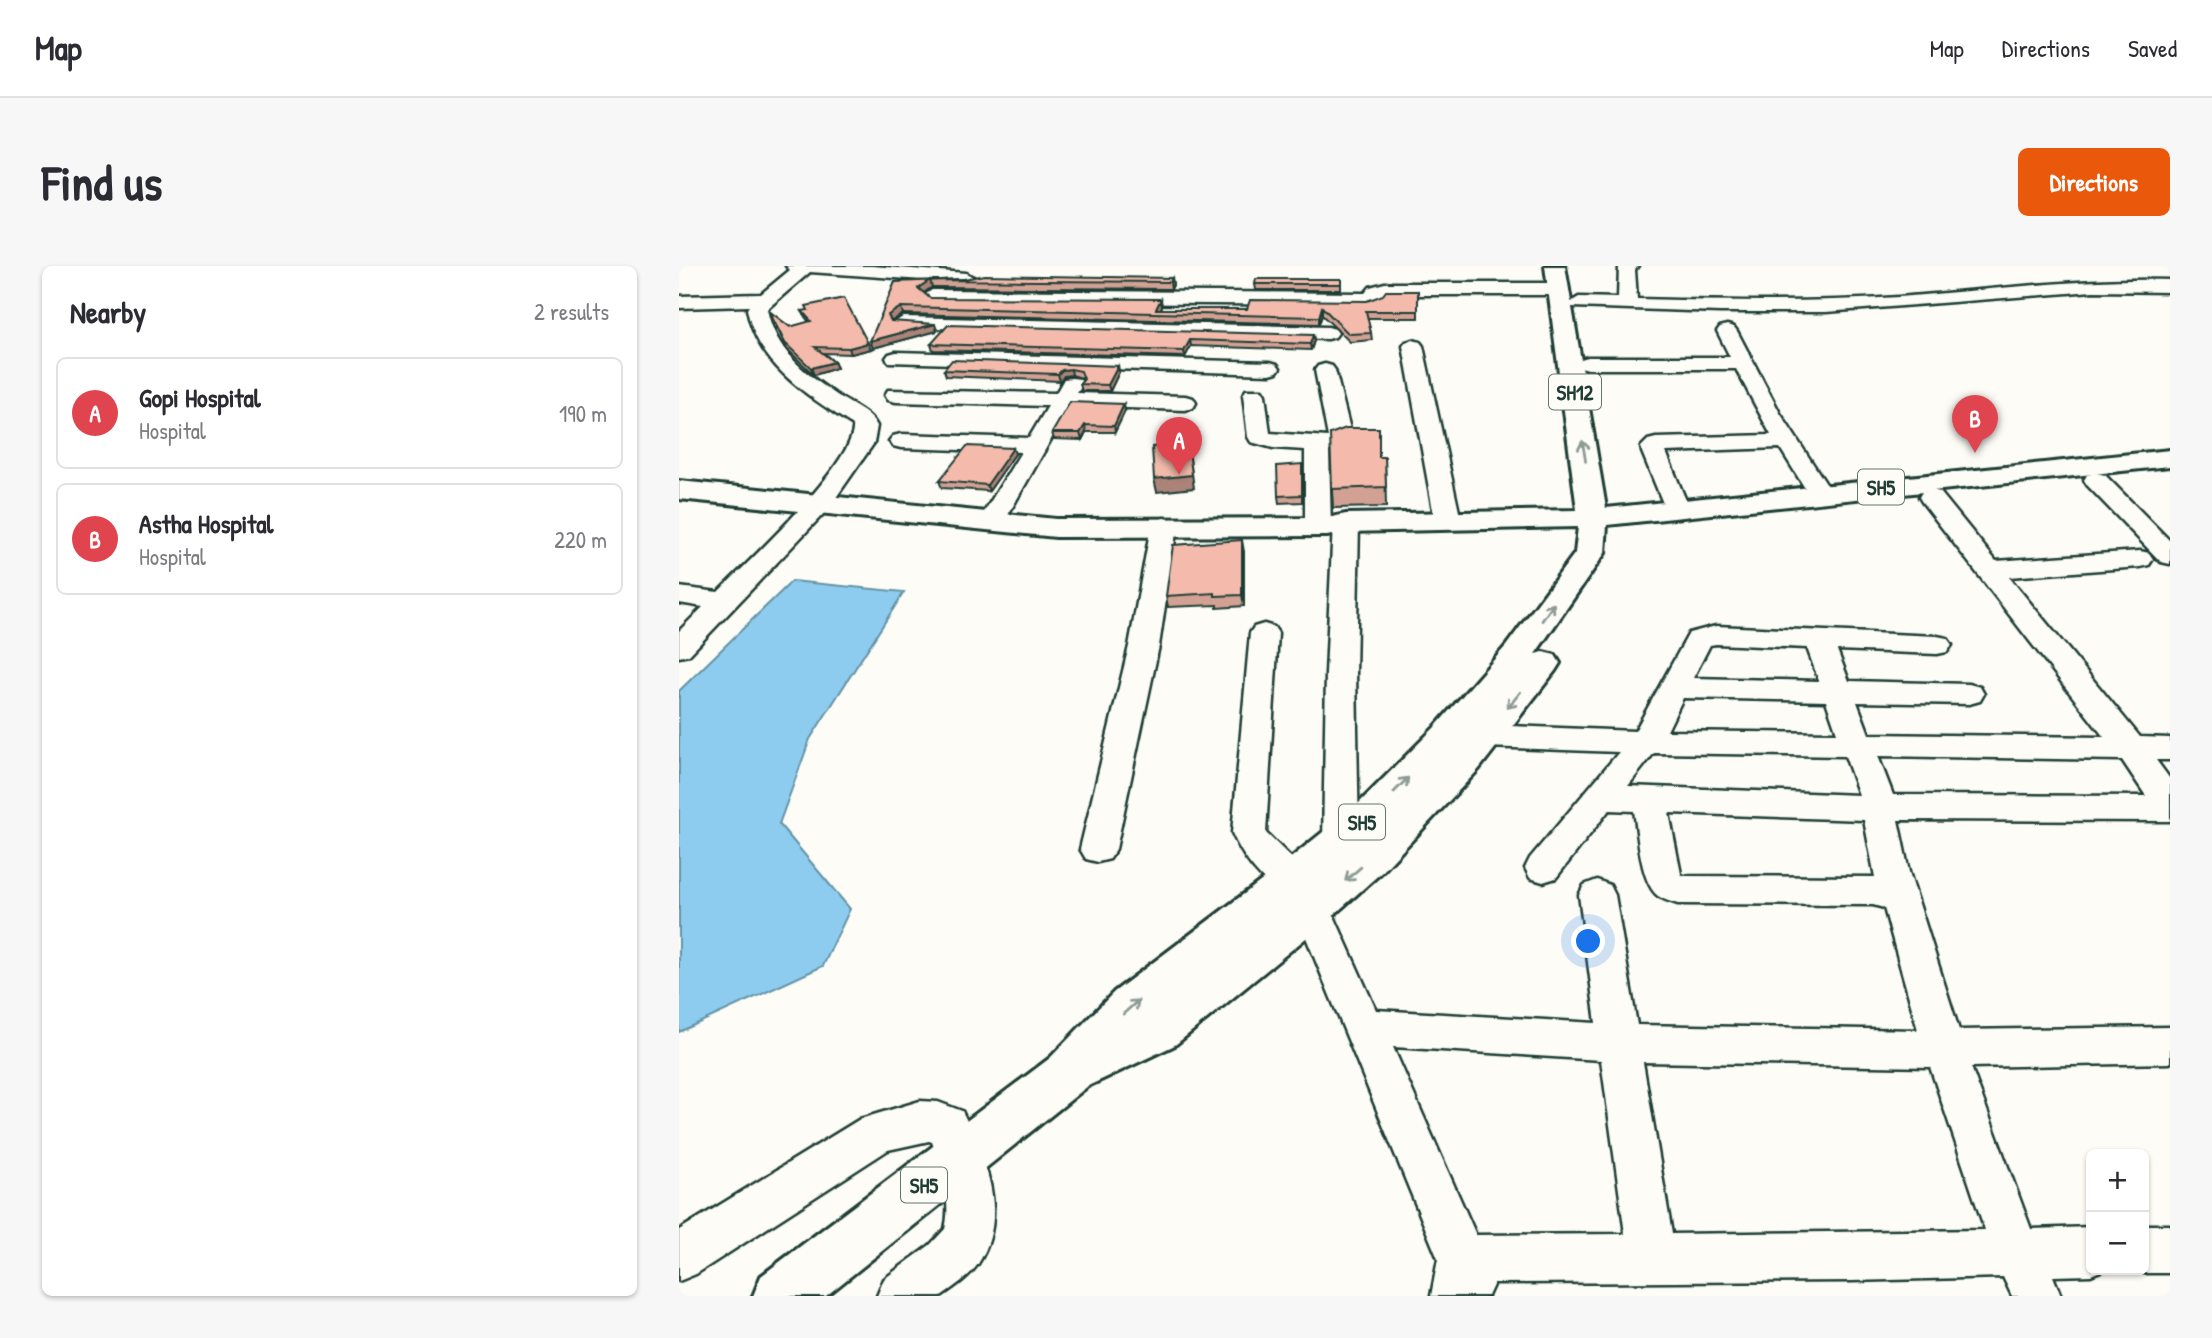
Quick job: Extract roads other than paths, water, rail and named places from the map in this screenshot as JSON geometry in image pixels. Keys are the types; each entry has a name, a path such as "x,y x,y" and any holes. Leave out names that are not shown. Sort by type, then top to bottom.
{"main road":[{"name":"SH12","path":"1571,266 1564,286 1604,525"},
{"name":"SH12","path":"1564,286 1588,363 1604,525"},
{"name":"SH5","path":"1604,525 1676,508 2170,458"},
{"name":"SH5","path":"1604,525 2170,473"},
{"path":"679,489 1056,528 1334,527 1557,536 1604,525"},
{"path":"1334,527 1448,521 1604,525"},
{"name":"SH5","path":"1303,895 1368,860 1466,760 1579,613 1603,574 1612,554 1604,525"},
{"name":"SH5","path":"781,1296 1067,1074 1158,1030 1303,895 1341,842 1448,736 1518,654 1590,553 1604,525"}],"street":[{"path":"1628,304 1626,269 1629,266"},
{"path":"2116,266 2161,286 2170,300"},
{"path":"711,321 762,308 799,267 1063,283"},
{"path":"932,296 1367,299 1377,291 1385,289 1564,286 1628,304 1741,307 1861,305 2106,283 2161,286"},
{"path":"679,302 762,308"},
{"path":"679,648 819,504 862,443 866,426 807,385 771,346 762,308"},
{"path":"903,323 1328,332"},
{"path":"991,522 1061,400 1107,328"},
{"path":"1727,331 1787,441 1820,493"},
{"path":"1413,346 1448,521"},
{"path":"896,358 1270,368"},
{"path":"1588,363 1744,363"},
{"path":"1254,395 1259,437 1265,440 1307,441 1316,445 1335,443 1341,437 1325,370"},
{"path":"897,395 1185,403"},
{"path":"901,440 1036,444"},
{"path":"1676,508 1654,452 1653,447 1656,444 1787,441"},
{"path":"1316,445 1334,527 1341,673 1341,842"},
{"path":"2096,480 2159,549"},
{"path":"1931,497 2132,750 2170,807"},
{"path":"1098,849 1144,646 1164,526"},
{"path":"1990,570 2159,549"},
{"path":"679,595 725,601"},
{"path":"1264,633 1248,822 1253,841 1303,895 1364,1027 1465,1284 1652,1258 2086,1251"},
{"path":"1543,868 1645,742 1699,639 1706,636 1937,645"},
{"path":"1819,640 1880,808 1891,872 1944,1049 2016,1253 2037,1296"},
{"path":"1674,688 1969,694"},
{"path":"1485,736 1645,742 2170,750"},
{"path":"1601,797 1880,808 2170,807"},
{"path":"1649,800 1663,874 1668,884 1678,890 1874,891 1899,897"},
{"path":"1597,895 1652,1258"},
{"path":"1364,1027 1620,1043 1944,1049 2170,1045"},
{"path":"679,1257 876,1134 910,1123 934,1119 947,1125 962,1155 971,1219 970,1230 940,1296"},
{"path":"901,1296 962,1247"},
{"path":"2149,1249 2170,1249"}],"water":[{"path":"792,581 904,592 810,739 779,824 850,909 823,966 679,1032 679,691"}],"place":[{"name":"Astha Hospital","path":"1975,453"},
{"name":"Gopi Hospital","path":"1179,475"}]}
